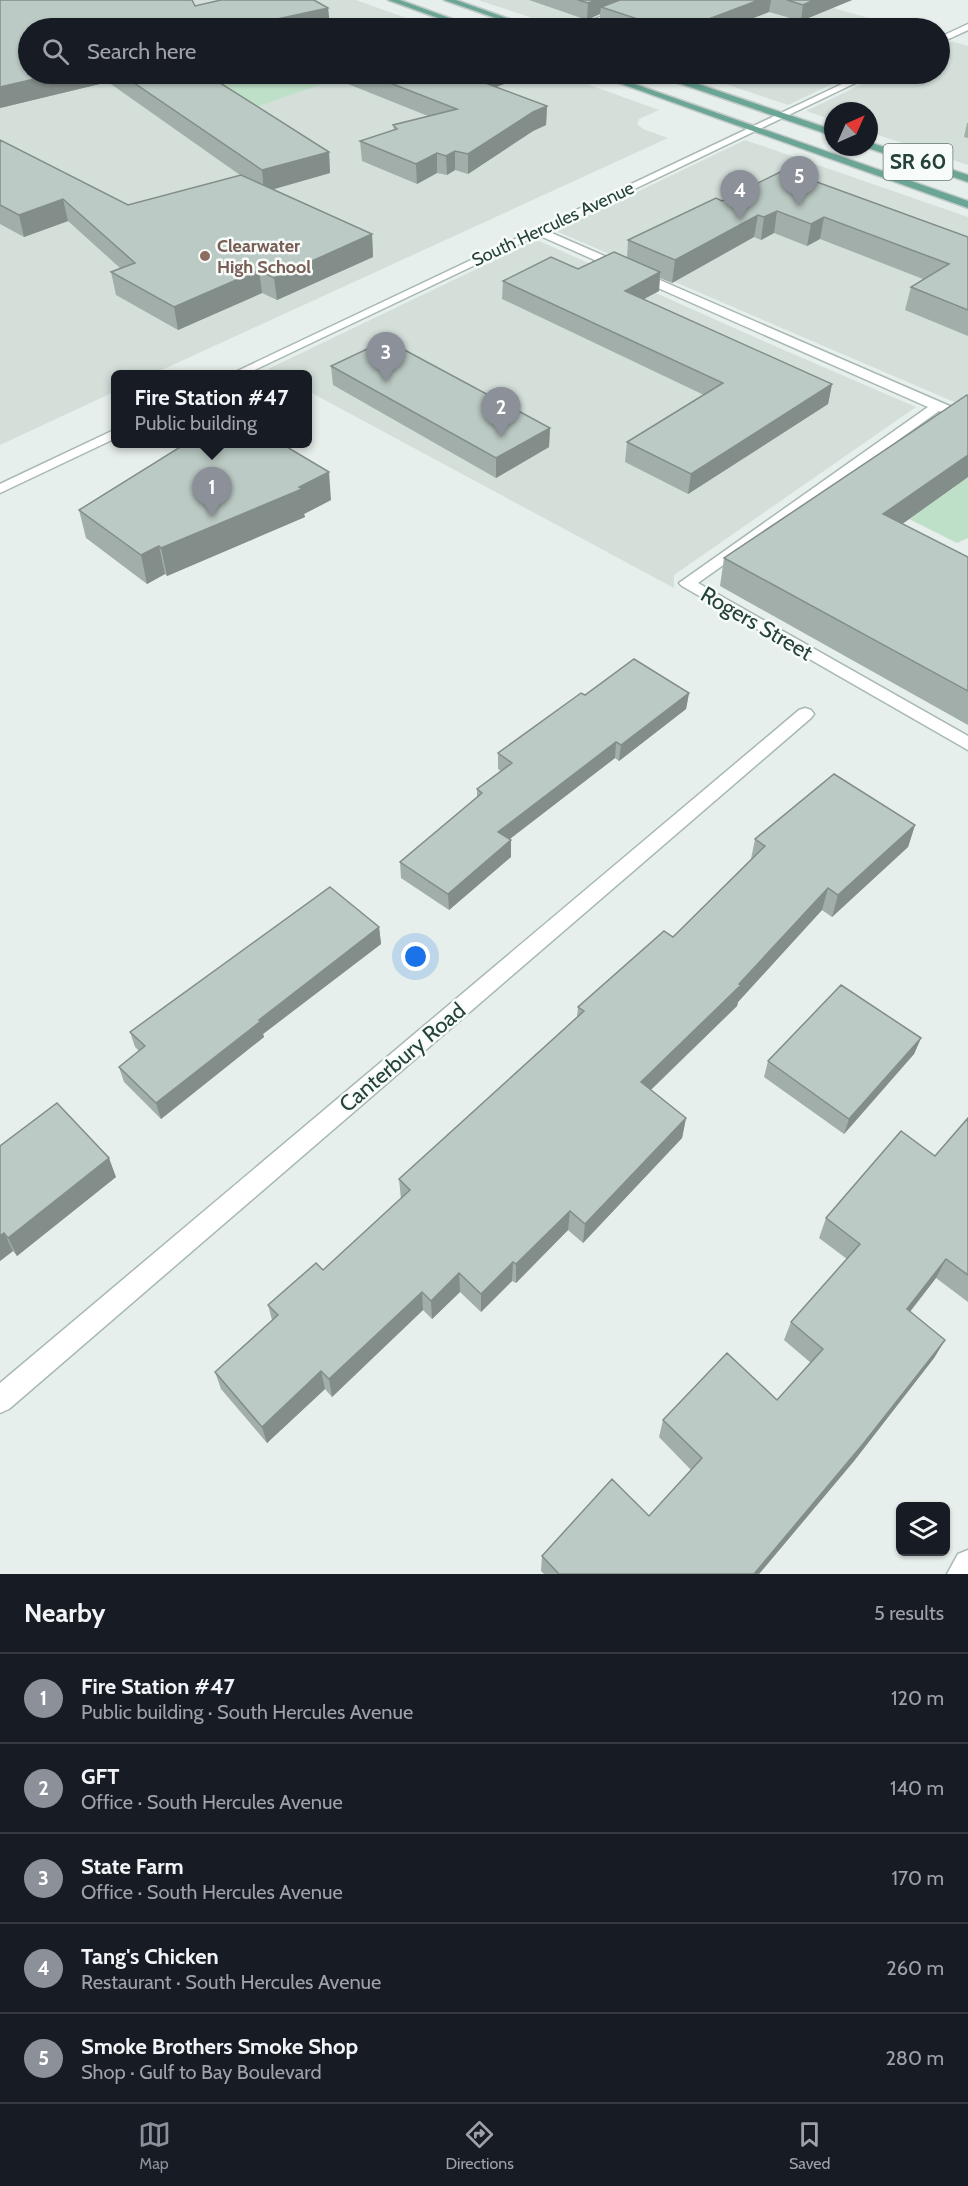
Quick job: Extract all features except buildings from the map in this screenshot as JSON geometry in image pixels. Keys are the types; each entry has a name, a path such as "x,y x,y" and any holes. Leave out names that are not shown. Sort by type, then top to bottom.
{"main road":[{"path":"393,0 444,18"},
{"path":"448,0 501,18"},
{"name":"SR 60","path":"628,84 968,205"},
{"path":"691,84 824,129"},
{"name":"SR 60","path":"878,148 968,179"}],"street":[{"path":"603,18 650,0"},
{"path":"950,35 968,27"},
{"name":"South Hercules Avenue","path":"247,370 848,84"},
{"path":"537,231 968,419"},
{"name":"Rogers Street","path":"938,406 687,583 968,744"},
{"path":"0,489 111,435"},
{"name":"Canterbury Road","path":"0,1400 805,714"},
{"path":"961,1574 968,1564"}],"shaded area":[{"name":"Clearwater High School","path":"0,0 356,0 406,18 18,18 18,84 587,84 659,110 639,119 637,124 643,129 668,138 162,370 111,370 111,393 0,445"},
{"path":"478,0 637,0 589,18 533,18"},
{"path":"663,0 804,0 869,18 616,18"},
{"path":"951,41 968,46 968,165 878,135 878,102 825,102 862,84 950,84"},
{"path":"726,84 833,84 788,105"},
{"path":"824,102 824,117 806,111"},
{"path":"745,140 968,217 968,408 556,231"},
{"path":"537,240 916,407 674,575 674,588 312,393 312,370 268,369"}],"green space":[{"path":"197,84 322,84 245,111"},
{"path":"968,477 968,538 957,543 909,519"}],"place":[{"name":"Smoke Brothers Smoke Shop","path":"799,206"},
{"name":"Tang's Chicken","path":"740,220"},
{"name":"Clearwater High School","path":"205,256"},
{"name":"State Farm","path":"386,382"},
{"name":"GFT","path":"501,437"},
{"name":"Fire Station #47","path":"212,517"}]}
